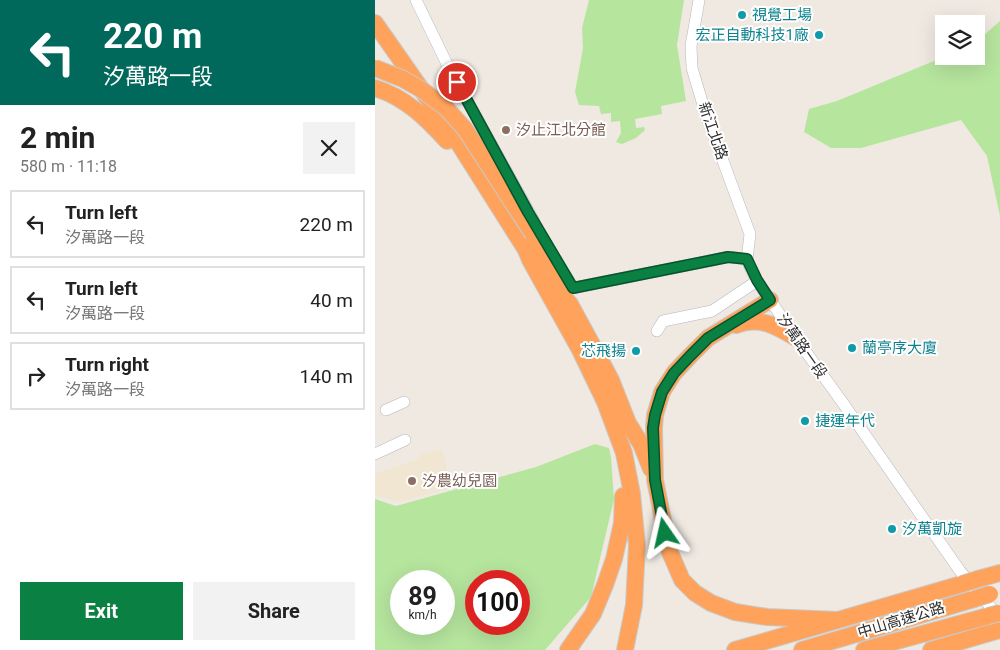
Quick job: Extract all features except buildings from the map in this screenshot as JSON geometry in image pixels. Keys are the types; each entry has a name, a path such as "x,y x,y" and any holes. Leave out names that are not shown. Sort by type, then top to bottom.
{"highway":[{"path":"375,23 454,136 526,250 580,350 605,402 622,428 641,444 655,480"},
{"path":"375,68 403,79 422,90 446,108 465,129 567,290 570,304"},
{"path":"375,88 387,92 425,117 476,172"},
{"path":"526,250 536,256 557,290 570,304 611,380 643,508 646,572 642,622 629,649"},
{"path":"770,300 708,338 674,373 662,392 653,428 655,480 669,550 682,580 695,593 711,603 735,612 767,617 838,620"},
{"path":"722,330 742,323 764,322 796,338"},
{"path":"568,650 593,614 614,559 622,523 622,428"},
{"path":"735,650 1000,573"},
{"name":"中山高速公路","path":"802,650 995,593"},
{"name":"中山高速公路","path":"864,650 996,616"},
{"path":"931,650 1000,630"},
{"path":"965,641 1000,635"}],"street":[{"path":"416,0 448,66 523,204 573,288 728,257 747,259"},
{"name":"新江北路","path":"699,0 691,46 692,68 706,115 750,234 747,259"},
{"name":"汐萬路一段","path":"747,259 757,280 796,338 960,570 996,616"},
{"path":"657,331 663,321 712,311 757,280"},
{"path":"386,410 404,402"},
{"path":"375,454 405,440"}],"shaded area":[{"name":"汐農幼兒園","path":"442,449 451,488 399,502 375,495 375,474 416,460 422,454"}],"green space":[{"path":"589,0 684,0 677,45 686,101 661,106 662,114 635,119 636,128 644,127 645,130 636,138 622,144 616,142 621,133 620,121 611,122 611,113 601,114 599,106 579,105 575,92 583,48 582,28"},
{"path":"1000,21 1000,216 987,156 961,120 861,148 831,148 804,132 809,109 837,101 935,61 935,65 985,65 985,34"},
{"path":"595,444 609,448 614,499 591,597 545,650 375,650 375,499 396,506 536,467"}],"place":[{"name":"視覺工場","path":"742,15"},
{"name":"宏正自動科技1廠","path":"819,35"},
{"name":"汐止江北分館","path":"506,130"},
{"name":"蘭亭序大廈","path":"852,348"},
{"name":"芯飛揚","path":"636,351"},
{"name":"捷運年代","path":"805,421"},
{"name":"汐農幼兒園","path":"412,481"},
{"name":"汐萬凱旋","path":"892,529"}],"route":[{"path":"457,82 528,212 573,288 728,257 747,259 757,280 770,300 708,338 674,373 662,392 653,428 655,480 665,533"}]}
